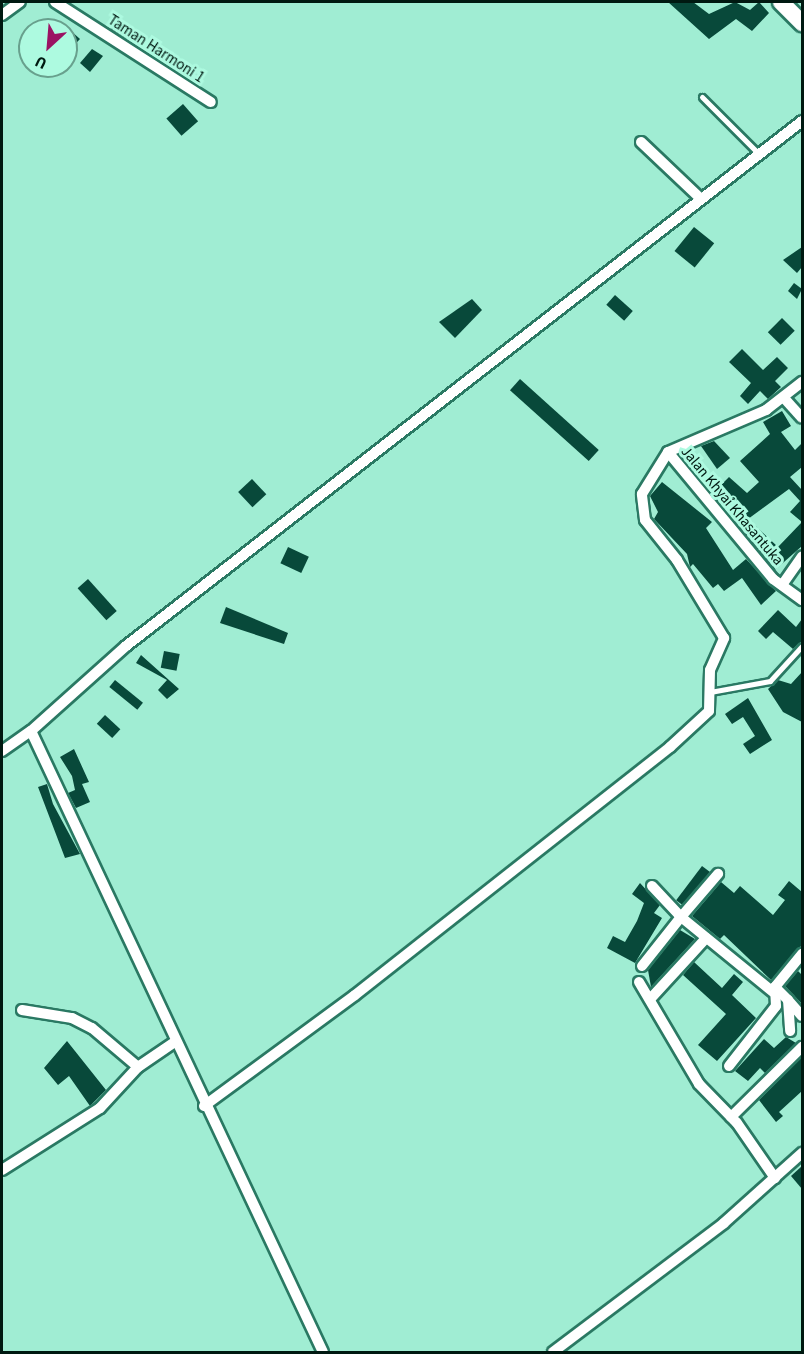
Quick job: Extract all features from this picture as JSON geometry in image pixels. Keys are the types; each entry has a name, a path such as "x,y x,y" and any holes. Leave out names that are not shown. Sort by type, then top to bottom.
{"main road":[{"path":"781,2 802,23"}],"street":[{"path":"2,15 20,2"},
{"name":"Taman Harmoni 1","path":"55,2 211,102"},
{"path":"2,751 32,731 117,653 802,121"},
{"path":"641,142 701,199"},
{"path":"204,1106 356,995 670,747 711,706 711,665 724,638 643,514 650,475 668,452 785,399 802,382"},
{"path":"785,399 802,418"},
{"name":"Jalan Khyai Khasantuka","path":"668,452 782,585 802,600"},
{"path":"782,585 802,556"},
{"path":"32,731 204,1106 323,1353"},
{"path":"642,966 718,874"},
{"path":"652,886 681,917 788,1000 802,1016"},
{"path":"652,997 706,938"},
{"path":"729,1066 776,1006 774,989 802,954"},
{"path":"639,982 652,997 694,1077 731,1118 775,1178"},
{"path":"788,1000 790,1030"},
{"path":"22,1010 72,1018 138,1067"},
{"path":"2,1170 100,1108 138,1067 176,1041"},
{"path":"731,1118 802,1047"},
{"path":"553,1353 775,1178 802,1153"}],"lane":[{"path":"702,97 758,153"},
{"path":"710,692 770,681 802,646"}],"building":[{"path":"668,2 693,2 709,14 735,2 750,10 759,2 769,13 752,31 736,19 709,39"},
{"path":"115,21 131,31 126,39 110,29"},
{"path":"92,49 103,56 90,72 80,63"},
{"path":"183,104 198,121 181,136 166,118"},
{"path":"694,227 714,243 695,267 674,251"},
{"path":"802,247 802,267 797,273 783,260"},
{"path":"794,283 802,289 797,299 788,291"},
{"path":"615,295 633,311 624,321 606,305"},
{"path":"472,299 482,310 455,338 439,322"},
{"path":"782,318 795,331 781,345 768,332"},
{"path":"742,349 763,370 777,357 788,368 775,381 781,387 768,399 760,391 748,404 740,396 751,383 729,362"},
{"path":"520,379 599,450 589,461 510,390"},
{"path":"782,411 791,426 781,432 795,450 802,443 802,467 790,477 802,490 802,522 802,546 775,570 730,516 730,504 722,506 719,487 729,477 747,493 759,482 740,461 770,434 763,422","holes":["789,489 800,501 790,512 802,522 778,547 748,519"]},
{"path":"714,441 730,458 717,469 701,446"},
{"path":"252,479 266,494 252,507 238,492"},
{"path":"662,482 712,522 706,528 733,570 746,559 776,591 761,605 742,578 724,591 718,584 713,588 693,564 690,567 687,554 654,519 658,512 650,496"},
{"path":"288,547 309,557 301,573 280,563"},
{"path":"88,579 117,611 106,620 78,588"},
{"path":"226,607 288,633 284,644 220,623"},
{"path":"778,610 796,627 802,619 802,641 793,649 773,632 766,639 758,631"},
{"path":"164,651 180,654 176,671 161,668"},
{"path":"141,655 179,689 167,699 158,690 167,680 136,663"},
{"path":"802,672 802,722 783,712 768,689 778,680 791,684"},
{"path":"115,680 143,703 137,710 109,687"},
{"path":"748,698 772,740 750,754 743,744 755,736 743,717 732,724 725,714"},
{"path":"105,715 120,729 112,738 97,724"},
{"path":"74,749 89,782 82,784 90,802 76,808 68,793 75,790 72,776 60,757"},
{"path":"47,784 53,804 80,854 65,858 38,787"},
{"path":"702,866 710,872 684,906 676,900"},
{"path":"789,881 802,892 802,945 771,980 724,935 720,939 692,916 721,882 734,893 740,886 773,915 785,900 778,895"},
{"path":"640,883 660,905 654,913 662,918 635,963 607,948 613,936 625,942 637,921 644,903 632,894"},
{"path":"680,930 695,939 651,987 648,970"},
{"path":"694,962 722,988 734,974 743,982 732,995 756,1018 717,1061 698,1045 726,1014 683,975"},
{"path":"798,971 802,975 802,1004 785,986"},
{"path":"786,1037 796,1043 765,1073 760,1068 748,1081 735,1071 764,1039 774,1048"},
{"path":"67,1041 106,1090 90,1106 69,1076 58,1085 44,1068"},
{"path":"802,1057 802,1091 779,1112 783,1116 776,1122 759,1100"},
{"path":"802,1166 802,1189 791,1176"}]}
